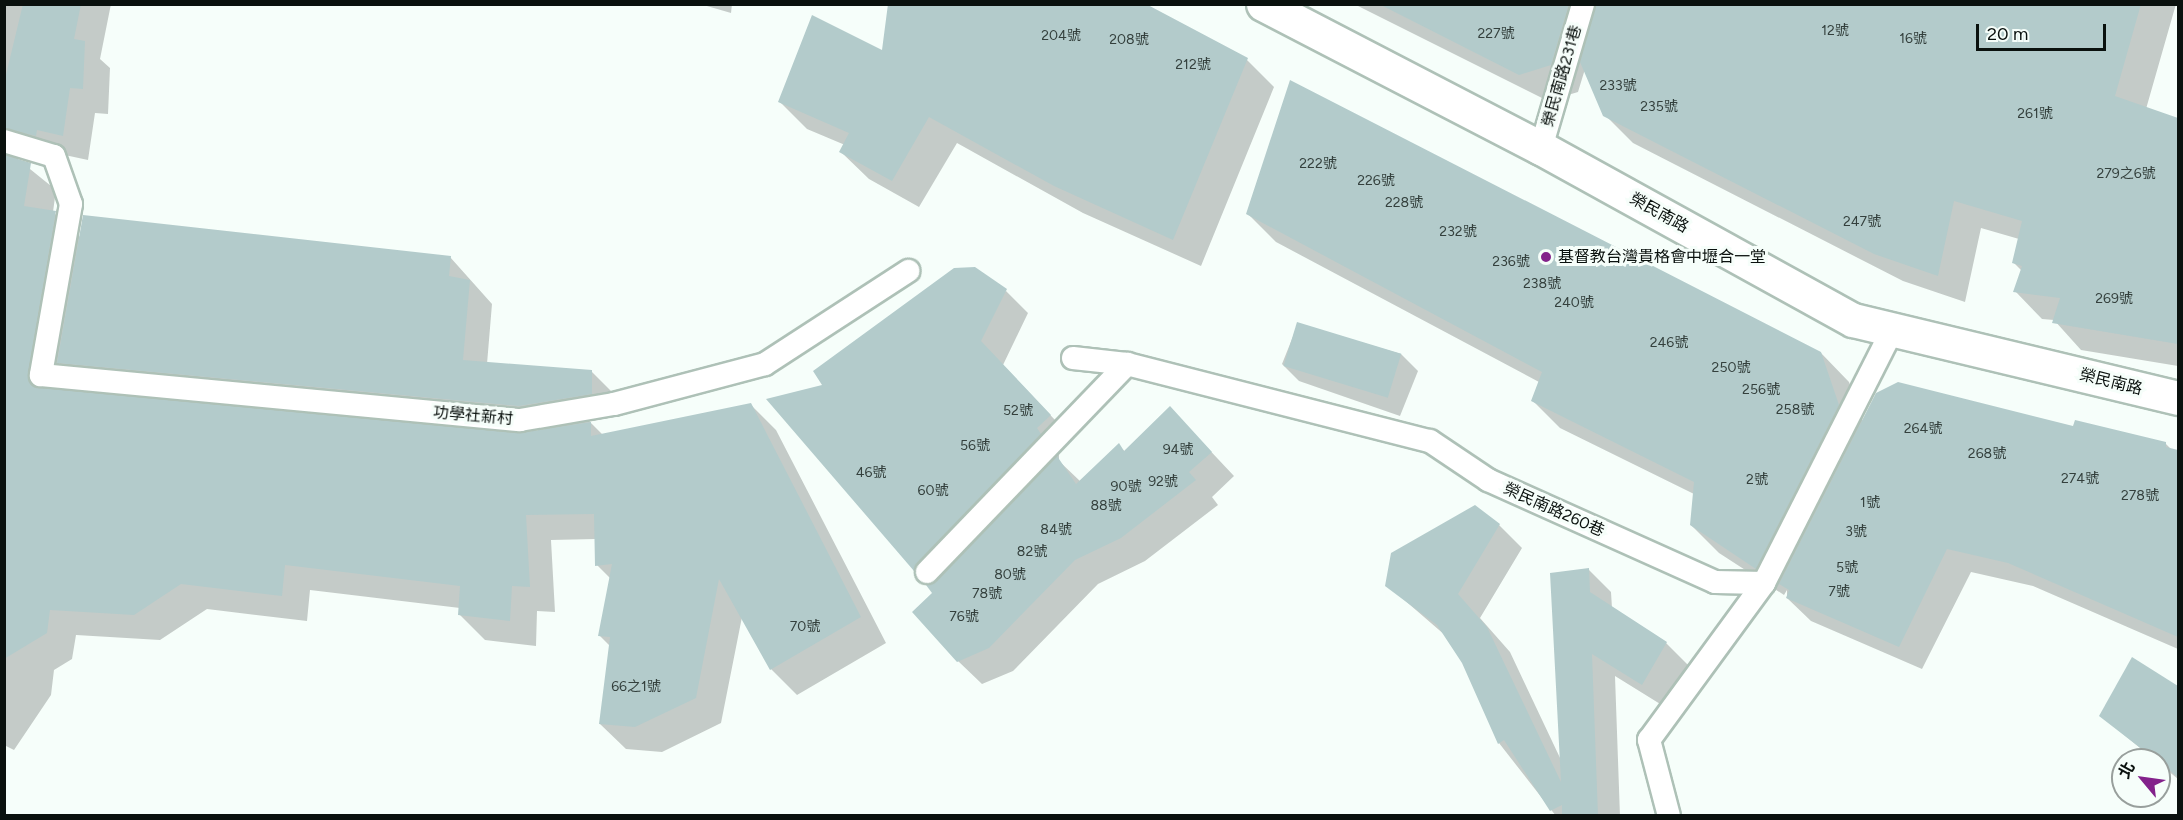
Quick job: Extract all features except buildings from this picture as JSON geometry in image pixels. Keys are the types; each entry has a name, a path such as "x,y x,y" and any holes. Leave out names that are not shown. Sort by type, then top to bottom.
{"street":[{"name":"榮民南路","path":"1263,4 1541,148 1853,320 2178,398"}],"lane":[{"name":"榮民南路231巷","path":"1541,148 1583,4"},
{"name":"功學社新村","path":"4,141 54,156 71,204 41,375 520,420 614,404 765,364 908,271"},
{"path":"1670,816 1649,740 1764,584 1893,330"},
{"name":"榮民南路260巷","path":"1073,358 1127,364 1430,441 1488,480 1715,582 1764,584"},
{"path":"927,572 1127,364"}],"place":[{"name":"基督教台灣貴格會中壢合一堂","path":"1546,257"}]}
